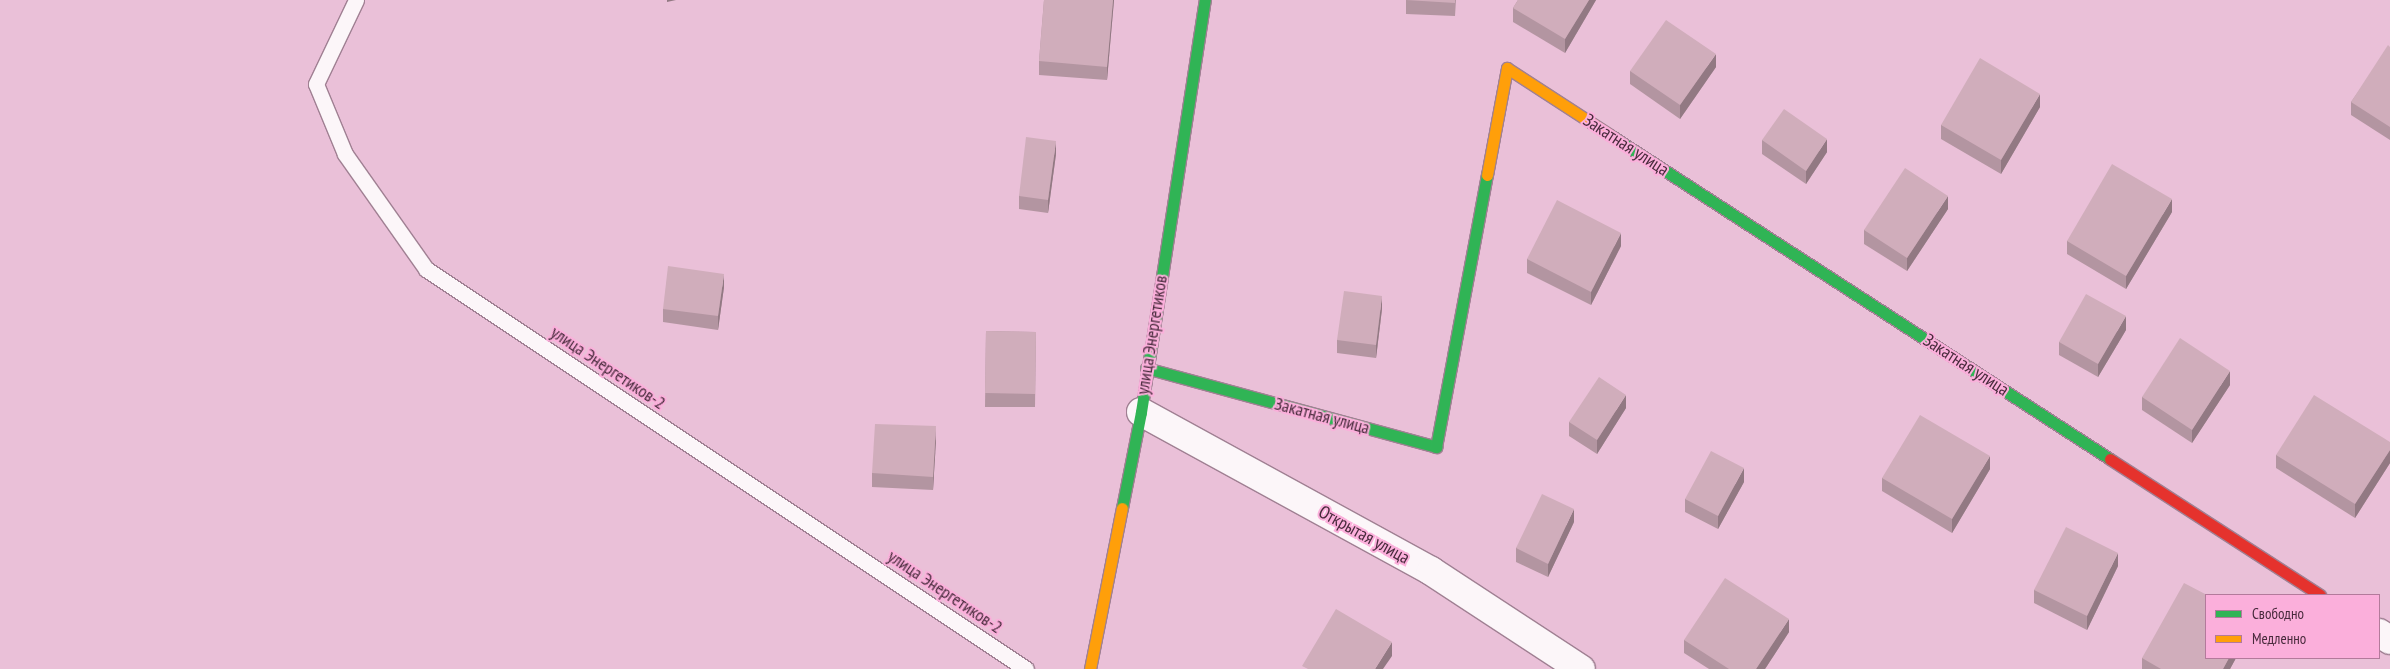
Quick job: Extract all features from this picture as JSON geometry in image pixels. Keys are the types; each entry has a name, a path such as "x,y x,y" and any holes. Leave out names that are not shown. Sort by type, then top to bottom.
{"street":[{"name":"улица Энергетиков","path":"1090,669 1141,412 1146,368 1205,0"},
{"name":"Закатная улица","path":"1146,368 1436,447 1507,68 2318,594"},
{"name":"Открытая улица","path":"1141,412 1431,572 1581,669"}],"lane":[{"name":"улица Энергетиков-2","path":"356,0 316,84 345,154 426,269 1026,669"}],"building":[{"path":"1044,0 1113,0 1107,67 1039,61"},
{"path":"1406,0 1455,0 1455,3"},
{"path":"1518,0 1589,0 1565,39 1513,8"},
{"path":"1666,20 1716,54 1680,105 1630,71"},
{"path":"2388,45 2390,47 2390,127 2351,102"},
{"path":"1980,58 2040,94 2001,160 1941,125"},
{"path":"1784,109 1827,139 1806,171 1762,140"},
{"path":"1026,137 1056,141 1048,200 1019,196"},
{"path":"2112,164 2172,199 2126,276 2067,241"},
{"path":"1905,168 1948,196 1907,258 1864,230"},
{"path":"1557,200 1621,233 1591,292 1527,259"},
{"path":"668,266 724,274 718,316 663,309"},
{"path":"1344,291 1382,296 1376,345 1337,340"},
{"path":"2086,294 2126,316 2098,364 2059,342"},
{"path":"986,331 1036,332 1035,394 985,393"},
{"path":"2180,338 2230,371 2192,430 2142,397"},
{"path":"1599,377 1626,395 1597,440 1569,422"},
{"path":"2314,395 2390,442 2390,450 2355,504 2276,455"},
{"path":"1920,415 1990,456 1952,519 1882,478"},
{"path":"875,424 936,426 933,477 872,473"},
{"path":"1711,451 1744,468 1718,516 1685,499"},
{"path":"1542,494 1574,509 1548,564 1516,548"},
{"path":"2066,527 2118,553 2087,616 2034,590"},
{"path":"1725,578 1789,619 1756,669 1729,669 1684,640"},
{"path":"2184,583 2205,594 2205,659 2228,659 2223,669 2161,669 2142,658"},
{"path":"1336,609 1392,642 1375,669 1308,669 1302,666"}],"traffic: fast":[{"path":"1122,508 1141,412 1205,0"},
{"path":"1610,135 2110,459"},
{"path":"1146,368 1436,447 1487,175"}],"traffic: slow":[{"path":"1487,175 1507,68 1610,135"},
{"path":"1090,669 1122,508"}],"traffic: jam":[{"path":"2110,459 2318,594"}]}
